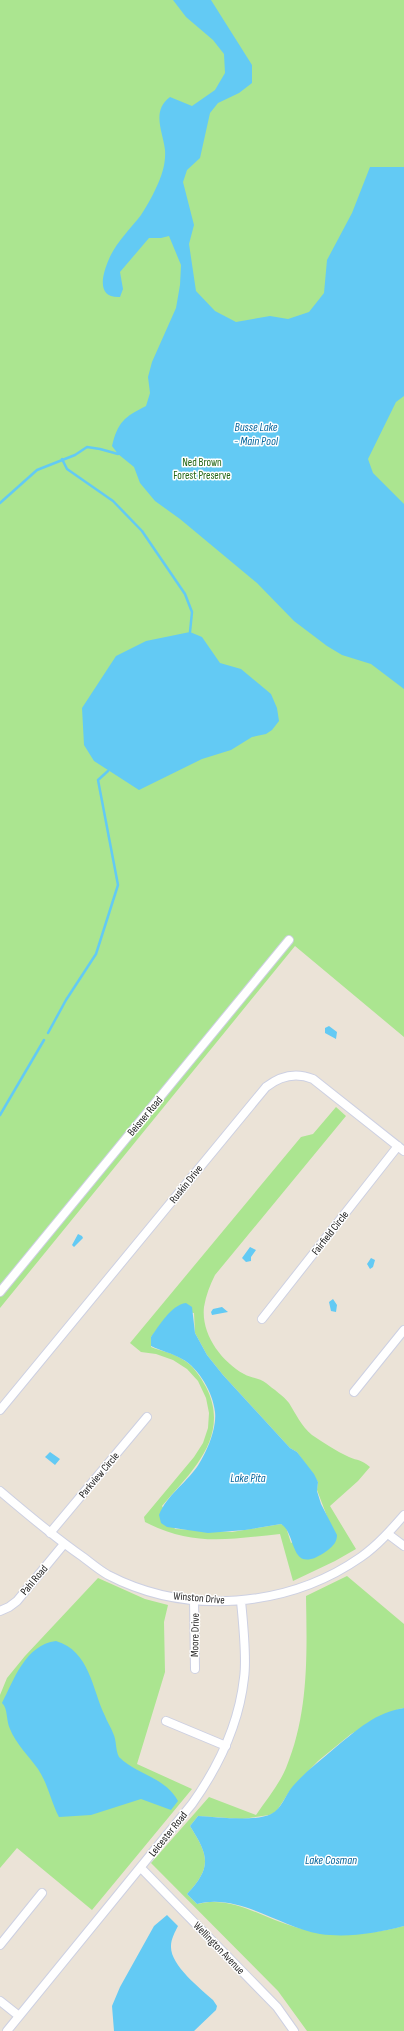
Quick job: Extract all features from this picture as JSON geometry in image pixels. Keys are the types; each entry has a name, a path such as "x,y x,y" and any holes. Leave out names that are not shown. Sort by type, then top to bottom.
{"street":[{"name":"Beisner Road","path":"0,1292 289,940"},
{"name":"Ruskin Drive","path":"0,1410 266,1087 277,1079 303,1075 313,1079 401,1149"},
{"name":"Fairfield Circle","path":"262,1319 401,1149"},
{"path":"354,1392 404,1330"},
{"name":"Parkview Circle","path":"50,1533 147,1418"},
{"name":"Winston Drive","path":"0,1491 64,1544 107,1574 131,1585 163,1595 194,1600 241,1601 282,1593 307,1585 361,1557 388,1534 404,1515"},
{"path":"388,1534 404,1546"},
{"name":"Pahl Road","path":"0,1612 10,1607 17,1601 64,1544"},
{"name":"Moore Drive","path":"194,1600 195,1669"},
{"name":"Leicester Road","path":"8,2031 141,1868 208,1782 226,1746 237,1716 244,1677 241,1601"},
{"path":"166,1721 226,1746"},
{"name":"Wellington Avenue","path":"141,1868 277,2007 294,2031"},
{"path":"0,1945 42,1893"},
{"path":"0,2001 19,2016"}],"green space":[{"name":"Ned Brown Forest Preserve","path":"0,0 404,0 404,1037 295,946 0,1308"},
{"path":"336,1107 346,1116 215,1275 208,1290 204,1307 204,1317 209,1337 220,1354 228,1362 244,1374 264,1381 287,1400 299,1420 312,1435 339,1452 362,1461 370,1467 358,1481 330,1506 356,1549 293,1581 280,1534 228,1539 195,1538 162,1530 145,1522 144,1517 194,1457 203,1443 208,1428 209,1413 206,1398 198,1381 187,1369 173,1360 156,1354 141,1352 130,1343 301,1137 313,1134","holes":["173,1310 194,1313 195,1333 207,1355 223,1375 290,1448 297,1452 318,1482 317,1490 328,1519 291,1543 286,1527 281,1524 232,1532 175,1529 162,1506 185,1480 205,1452 211,1437 214,1421 213,1405 206,1387 190,1364 178,1357 151,1347 151,1337"]},
{"path":"347,1576 404,1624 404,1708 399,1709 351,1734 318,1761 291,1789 276,1812 269,1815 242,1819 198,1816 190,1826 201,1845 204,1854 204,1869 195,1885 187,1894 197,1904 210,1902 235,1905 295,1927 336,1934 376,1932 404,1926 404,2031 307,2031 278,1991 151,1863 209,1797 256,1815 272,1792 286,1768 294,1747 303,1705 307,1640 306,1596"},
{"path":"98,1578 145,1599 168,1605 164,1622 165,1672 137,1764 192,1789 92,1910 17,1848 0,1868 0,1695 7,1678 25,1656"}],"water":[{"name":"Busse Lake - Main Pool","path":"173,0 211,0 252,65 252,83 239,93 218,103 210,113 200,158 187,170 183,182 194,225 189,244 196,291 215,311 236,322 270,316 288,319 309,312 324,293 327,260 352,213 370,167 404,167 404,396 396,402 368,459 373,473 404,504 404,689 371,664 342,655 327,646 294,621 257,583 180,519 155,501 140,483 134,467 118,454 112,446 117,431 123,421 146,406 150,393 148,377 152,362 176,308 180,285 181,265 169,236 149,238 120,272 123,289 120,297 107,294 104,290 103,278 106,265 119,242 141,215 153,195 162,174 165,160 165,150 160,115 164,103 170,97 192,106 215,90 225,73 224,54 213,40 186,17"},
{"path":"190,632 202,637 220,663 241,669 271,694 277,708 279,721 272,730 266,734 252,737 231,750 202,759 139,790 94,761 84,745 82,708 116,656 146,641"},
{"path":"329,1026 337,1032 336,1039 325,1033 325,1028"},
{"path":"78,1234 83,1238 74,1247 72,1245"},
{"path":"250,1247 256,1250 251,1257 251,1261 246,1262 242,1258"},
{"path":"371,1258 375,1260 373,1267 370,1269 367,1264"},
{"path":"333,1299 337,1305 336,1312 331,1311 329,1302"},
{"name":"Lake Pita","path":"186,1303 192,1307 195,1333 207,1355 223,1375 290,1448 297,1452 314,1474 318,1482 317,1491 321,1504 337,1535 332,1547 315,1558 306,1560 300,1557 296,1552 286,1529 281,1524 245,1530 208,1533 167,1527 161,1523 159,1515 162,1508 197,1467 204,1455 213,1433 215,1419 214,1405 208,1389 194,1368 178,1357 151,1346 151,1337 170,1312"},
{"path":"222,1307 228,1312 212,1315 211,1312 213,1309"},
{"path":"50,1452 60,1459 55,1465 45,1457"},
{"path":"56,1641 67,1646 76,1653 83,1662 114,1736 119,1757 134,1768 158,1781 172,1793 178,1801 171,1810 141,1799 91,1815 59,1817 38,1769 19,1745 9,1726 5,1708 2,1703 16,1674 28,1656 45,1644"},
{"name":"Lake Cosman","path":"404,1708 404,1926 362,1934 320,1934 229,1903 213,1902 197,1904 187,1894 195,1885 204,1869 204,1854 201,1845 190,1826 198,1816 256,1818 275,1812 293,1786 303,1775 352,1734 367,1723 385,1713"},
{"path":"167,1915 178,1926 171,1943 175,1961 187,1976 213,2000 217,2006 216,2010 194,2031 114,2031 112,2006 120,1987 154,1926"}],"waterway":[{"path":"0,503 37,470 75,455 87,447 118,454"},
{"path":"62,459 67,469 113,501 142,531 185,594 192,612 190,632"},
{"path":"48,1033 66,1000 96,954 118,885 98,780 108,771"},
{"path":"0,1115 44,1040"}]}
